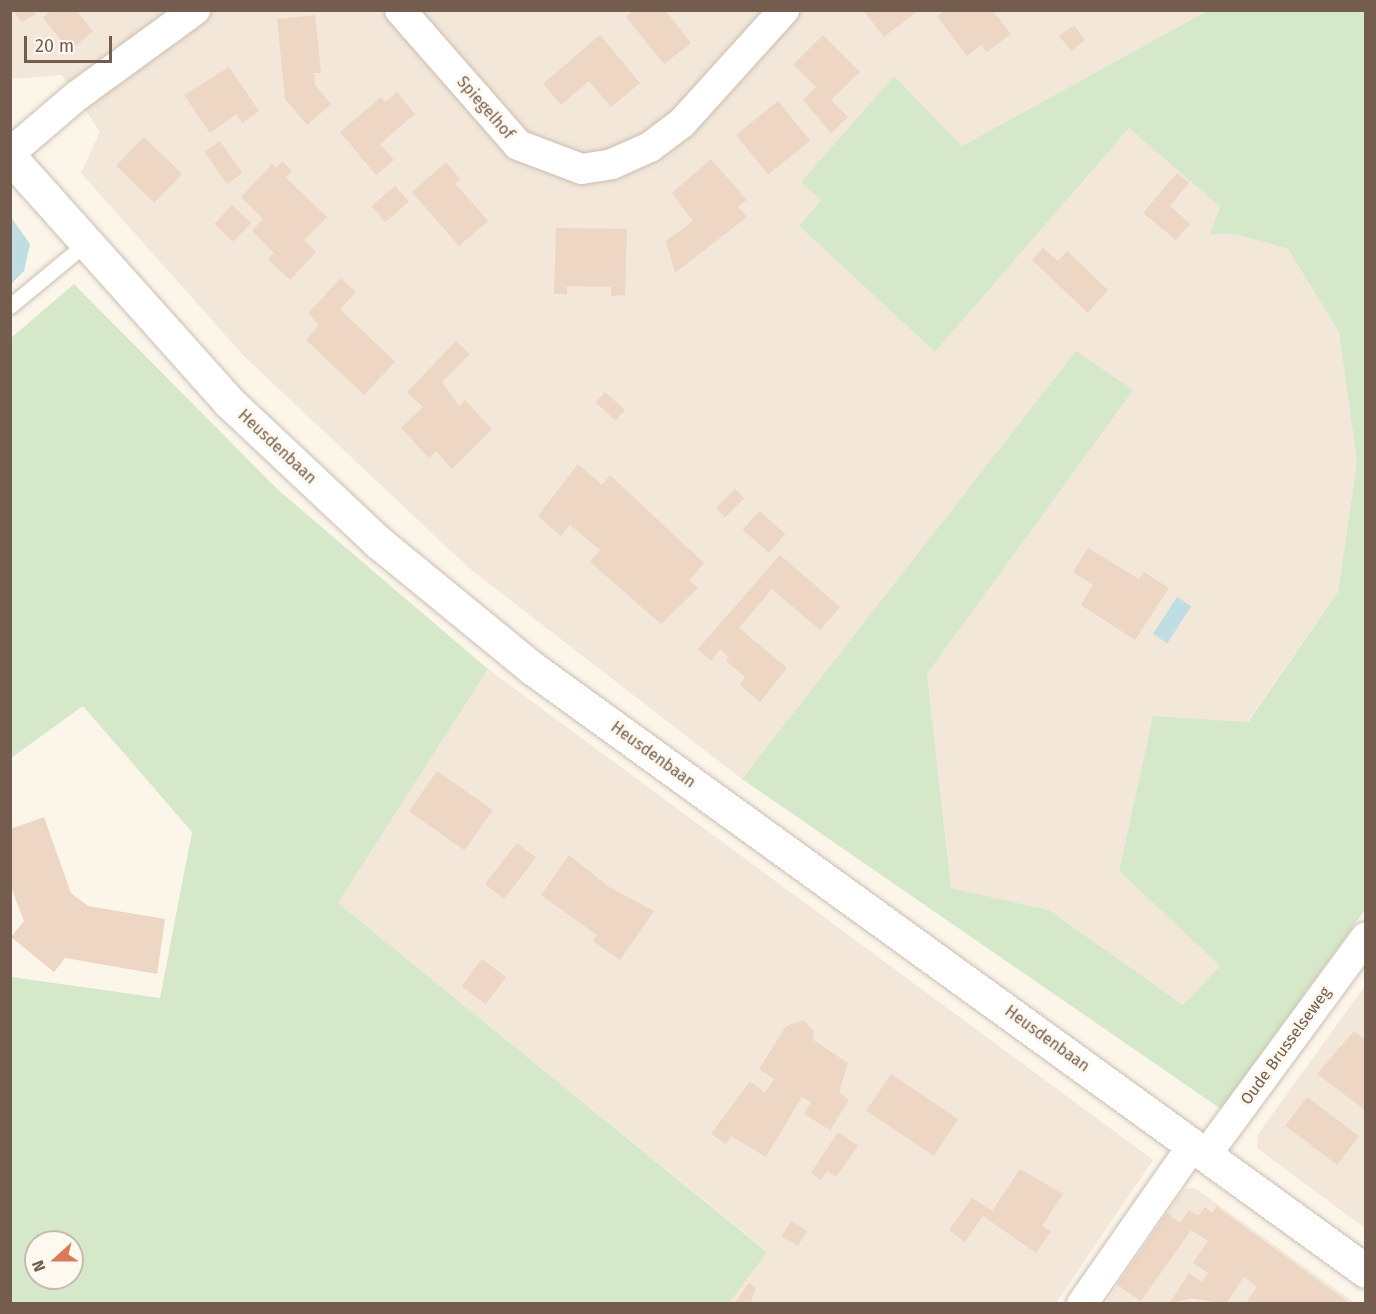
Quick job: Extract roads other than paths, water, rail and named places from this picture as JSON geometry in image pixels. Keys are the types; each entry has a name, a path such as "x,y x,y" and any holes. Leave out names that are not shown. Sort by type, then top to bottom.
{"main road":[{"name":"Heusdenbaan","path":"10,155 85,244 230,403 378,542 505,646 1365,1270"}],"street":[{"path":"10,155 78,95 195,10"},
{"name":"Spiegelhof","path":"400,10 518,146 582,169 612,164 650,147 681,123 784,10"},
{"name":"Oude Brusselseweg","path":"1082,1304 1365,937"}],"lane":[{"path":"10,306 85,244"}],"water":[{"path":"10,216 30,244 24,271 11,284"},
{"path":"1177,597 1191,606 1167,643 1153,634"}]}
